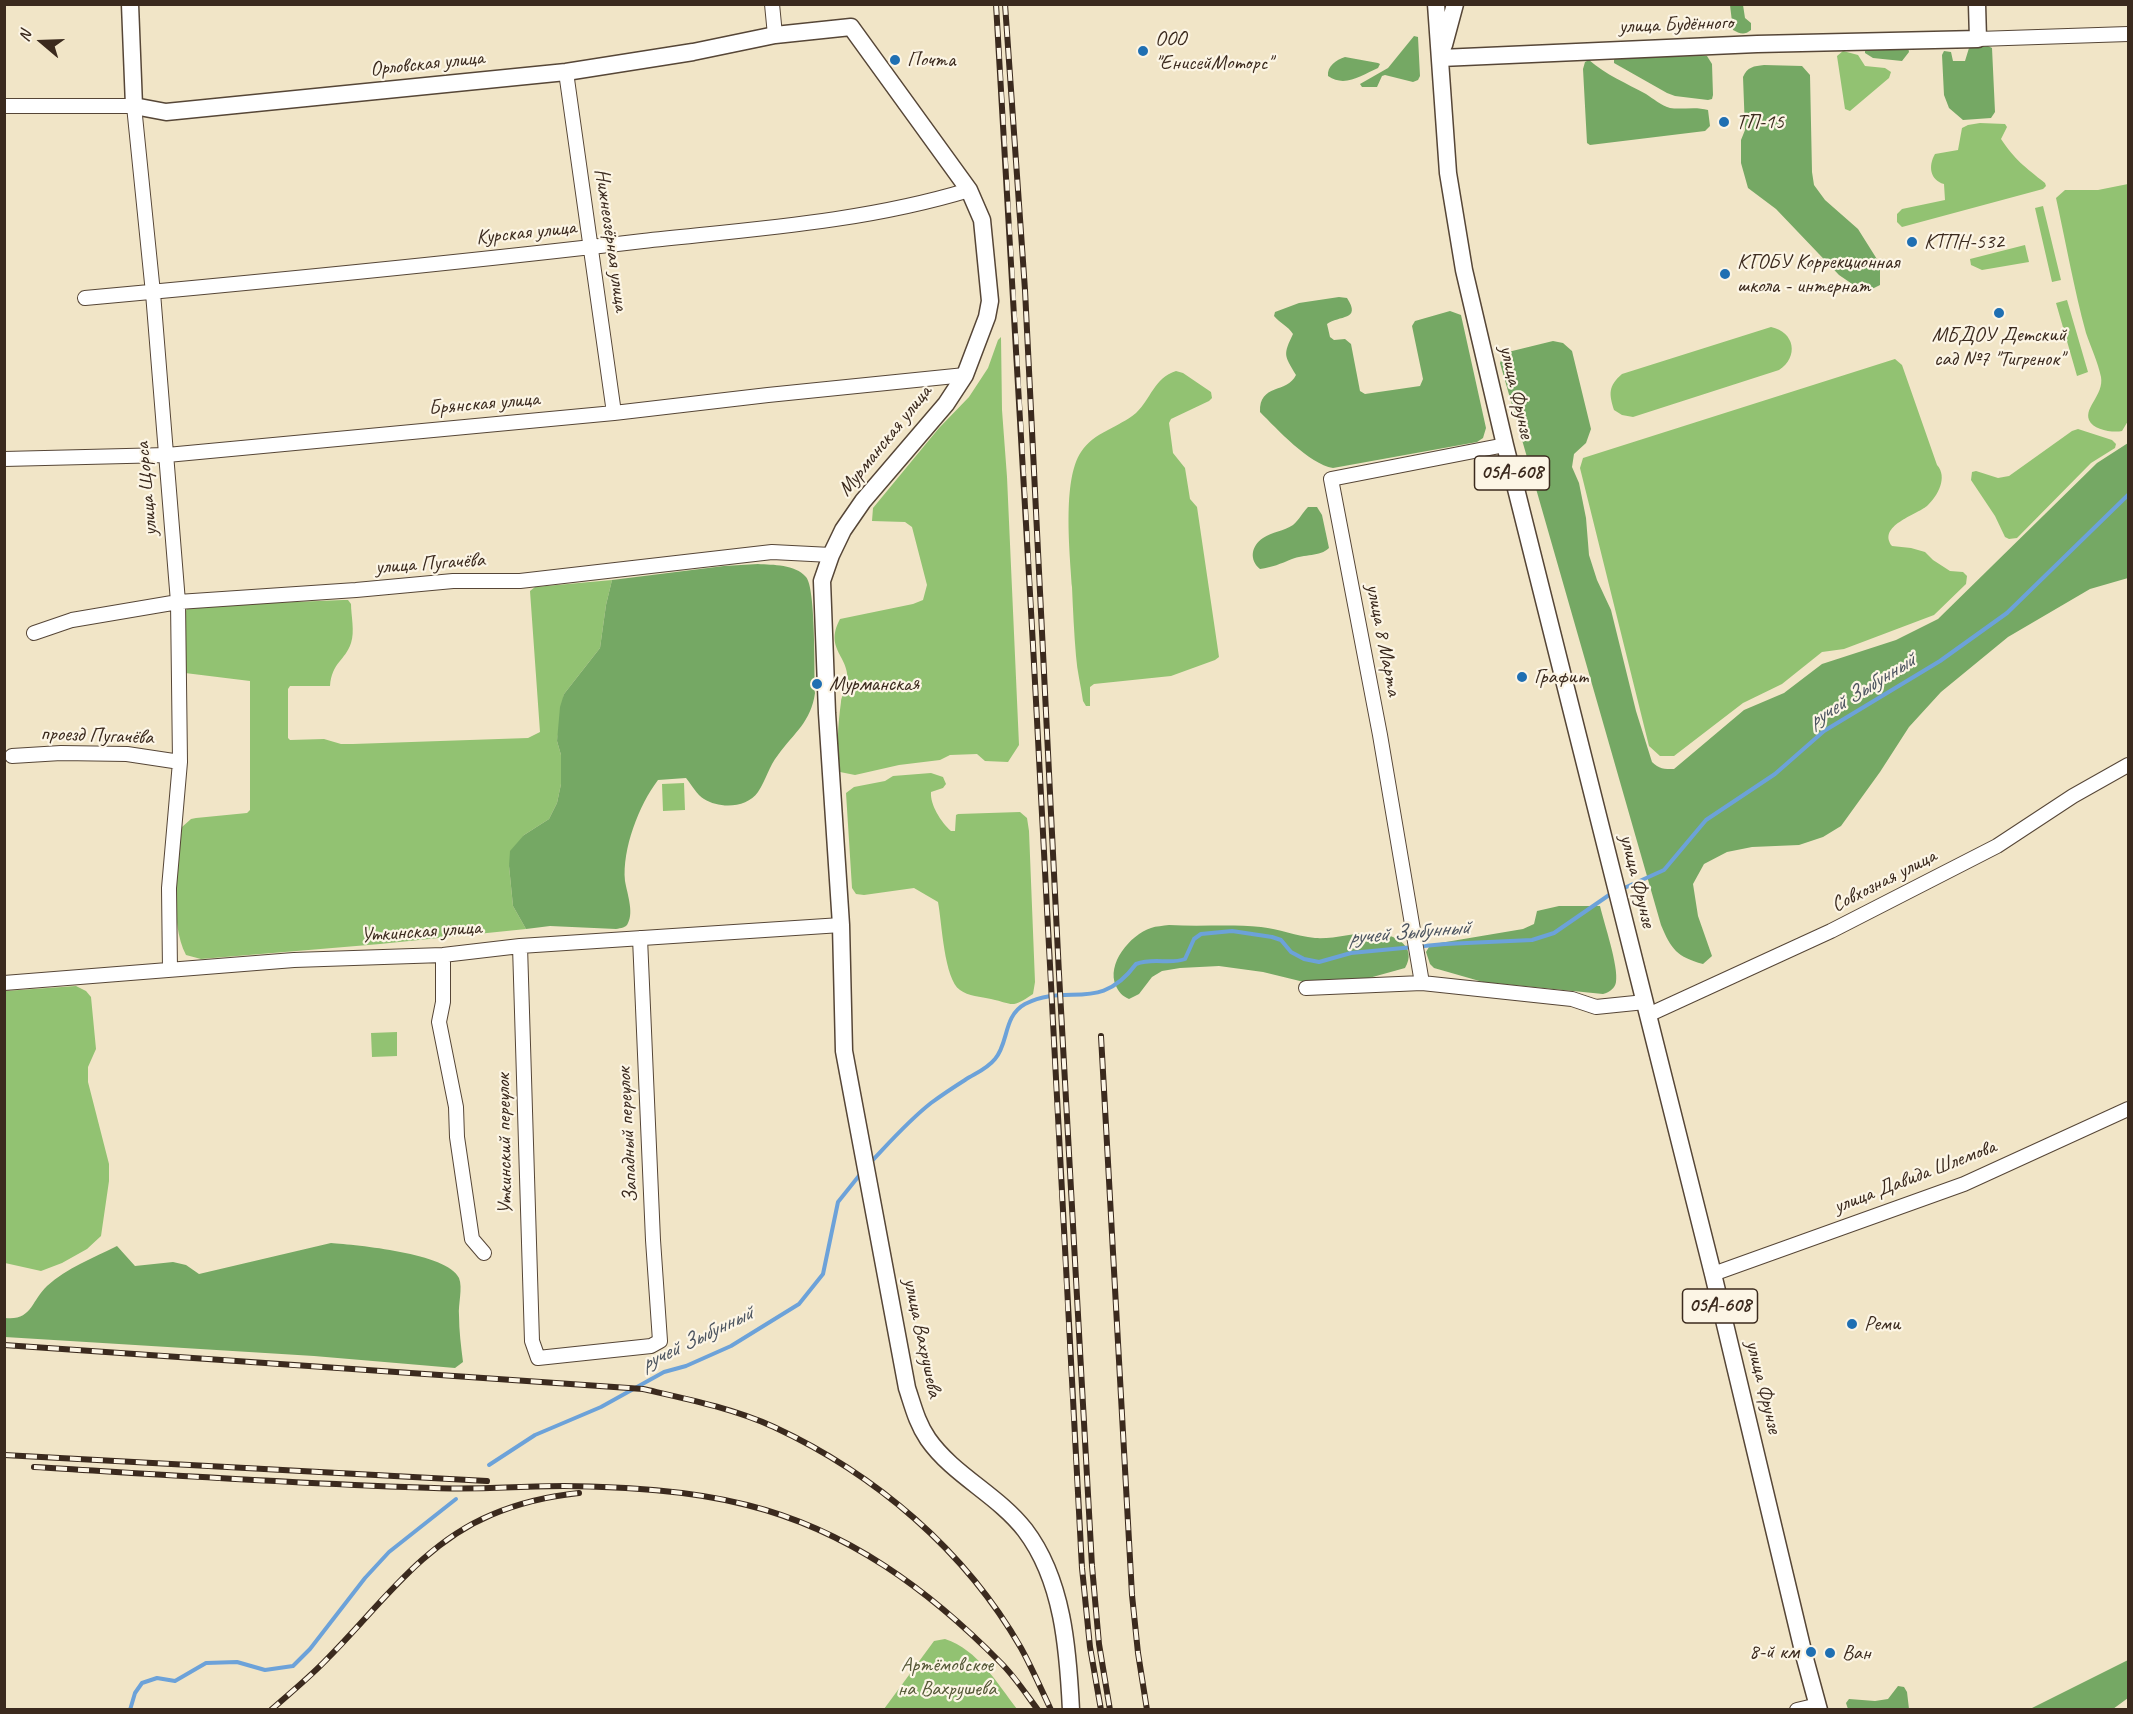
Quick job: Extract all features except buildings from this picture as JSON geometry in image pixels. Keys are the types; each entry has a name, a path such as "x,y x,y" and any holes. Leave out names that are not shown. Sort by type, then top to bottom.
{"main road":[{"name":"улица Щорса","path":"130,4 134,106"},
{"name":"улица Фрунзе","path":"1436,4 1448,173 1464,270 1505,445 1713,1274 1804,1655 1819,1707"},
{"name":"улица Фрунзе","path":"1441,57 1455,4"},
{"path":"1977,4 1978,39"},
{"name":"Орловская улица","path":"134,106 166,112 211,109 566,72 693,52 776,35 851,27"},
{"name":"Мурманская улица","path":"841,926 822,581 843,530 863,501 946,404 965,375 987,318 990,301 982,220 969,190 851,27"},
{"name":"улица Будённого","path":"1441,57 1757,44 1978,39"},
{"name":"улица Вахрушева","path":"841,926 844,1052 907,1388 916,1416 928,1439 943,1456 996,1501 1025,1530 1048,1570 1059,1607 1066,1648 1071,1710"}],"street":[{"path":"772,4 776,35"},
{"name":"улица Будённого","path":"1978,39 2128,34"},
{"name":"Нижнеозёрная улица","path":"566,72 614,413"},
{"name":"Орловская улица","path":"4,106 134,106"},
{"name":"улица Щорса","path":"134,106 153,293 178,602 180,762 169,888 170,970"},
{"name":"Курская улица","path":"85,298 153,293 591,247 852,217 929,202 969,190"},
{"name":"Брянская улица","path":"4,459 167,454 614,413 965,375"},
{"name":"улица 8 Марта","path":"1422,983 1380,735 1331,479 1505,445"},
{"name":"улица Пугачёва","path":"34,633 72,620 178,602 453,581 520,581 772,552 831,555"},
{"name":"проезд Пугачёва","path":"12,756 61,753 127,754 180,762"},
{"name":"Совхозная улица","path":"1646,1008 1832,931 1997,846 2073,796 2128,765"},
{"name":"Уткинская улица","path":"4,983 294,960 443,955 520,946 841,926"},
{"name":"Западный переулок","path":"532,1341 538,1358 651,1346 660,1341 653,1240 640,938"},
{"name":"Уткинский переулок","path":"520,946 532,1341"},
{"path":"443,955 443,1002 439,1022 456,1107 457,1137 472,1239 484,1253"},
{"path":"1306,988 1422,983 1572,999 1596,1007 1646,1008"},
{"name":"улица Давида Шлемова","path":"1713,1274 1964,1184 2128,1110"},
{"path":"1797,1710 1819,1707"}],"green space":[{"path":"1730,5 1743,5 1745,18 1751,23 1751,30 1739,33 1733,30"},
{"path":"1414,36 1418,37 1420,76 1418,80 1413,82 1385,75 1382,76 1377,87 1362,87 1360,84 1388,68"},
{"path":"1865,46 1908,47 1909,52 1902,61 1873,58 1865,53"},
{"path":"1988,46 1992,48 1995,112 1991,118 1963,120 1949,108 1944,95 1942,55 1944,51 1951,52 1953,61 1965,61 1969,48"},
{"path":"1843,51 1858,55 1865,66 1885,68 1891,72 1889,78 1850,111 1845,109 1837,56"},
{"path":"1707,56 1712,64 1713,95 1712,99 1708,100 1667,93 1614,63 1616,57"},
{"path":"1345,57 1380,64 1378,68 1347,81 1328,76 1333,64"},
{"path":"1589,60 1666,107 1708,110 1710,126 1705,131 1590,145 1587,143 1583,69 1585,62"},
{"path":"1764,65 1802,66 1810,75 1814,185 1825,200 1858,229 1880,264 1880,285 1870,290 1861,290 1839,275 1776,209 1748,188 1741,163 1741,140 1745,130 1743,77 1751,68"},
{"path":"1980,123 2005,124 2007,127 2001,139 2016,158 2046,186 2043,189 1902,227 1897,222 1897,214 1902,209 1945,200 1944,184 1933,176 1931,168 1935,154 1958,150 1962,128"},
{"path":"2128,184 2128,421 2122,431 2114,432 2099,428 2089,420 2089,410 2100,389 2101,377 2086,333 2056,198 2065,190 2098,190"},
{"path":"2043,206 2061,280 2052,282 2035,208"},
{"path":"2025,245 2029,262 1982,270 1971,265 1970,259"},
{"path":"1339,297 1347,298 1352,310 1347,316 1327,324 1330,337 1334,340 1345,339 1351,344 1360,391 1365,394 1420,386 1423,379 1412,326 1415,321 1450,311 1461,315 1486,428 1483,438 1477,442 1333,468 1304,453 1275,427 1260,412 1261,403 1269,393 1292,381 1296,375 1286,355 1293,334 1274,316 1275,312 1299,303"},
{"path":"2067,300 2088,372 2077,376 2056,303"},
{"path":"1771,327 1785,334 1792,346 1790,358 1779,370 1633,417 1622,415 1614,410 1611,390 1614,382 1622,374"},
{"path":"1001,337 1002,410 1019,745 1008,762 985,761 977,754 950,755 940,760 899,765 855,775 840,772 838,728 847,675 835,639 840,619 913,604 923,600 927,585 912,527 905,522 872,521 873,508 939,428 969,397 988,368"},
{"path":"1553,341 1563,343 1572,351 1591,429 1586,443 1574,454 1572,467 1579,483 1586,518 1589,555 1597,580 1611,610 1636,711 1652,762 1664,769 1674,769 1744,710 1784,693 1822,664 1896,640 1938,619 2097,463 2128,443 2128,578 2090,589 2008,637 1941,692 1909,727 1841,826 1823,837 1799,845 1752,847 1727,852 1704,864 1693,884 1698,916 1712,956 1703,964 1676,951 1661,925 1500,363 1504,353"},
{"path":"1895,359 1902,365 1942,475 1942,481 1931,502 1894,527 1889,539 1892,546 1925,552 1950,571 1963,572 1967,576 1966,584 1934,615 1844,649 1822,652 1782,684 1743,703 1674,756 1660,756 1649,746 1580,468 1583,458"},
{"path":"1176,371 1183,373 1211,392 1212,398 1171,419 1169,423 1173,453 1185,468 1190,499 1197,507 1219,657 1171,676 1094,684 1090,687 1090,706 1086,706 1083,701 1077,662 1069,537 1069,498 1075,464 1086,445 1136,413 1158,384"},
{"path":"2078,429 2112,440 2116,444 2115,448 2091,463 2017,538 2005,537 1995,516 1971,480 1972,472 1976,471 1998,478 2009,476"},
{"path":"1308,507 1317,507 1322,515 1329,548 1321,553 1297,557 1260,569 1253,557 1254,549 1259,541 1293,525"},
{"path":"758,564 784,566 796,570 806,577 809,584 813,613 815,693 806,720 775,759 758,792 740,804 725,805 710,802 701,797 686,778 658,780 638,815 626,855 625,881 630,902 630,919 626,926 616,929 550,926 526,929 513,906 509,866 510,851 524,835 549,819 557,803 561,784 561,755 557,741 560,707 564,694 600,648 612,580"},
{"path":"612,580 600,648 564,694 557,741 561,755 561,784 557,803 549,819 524,835 509,866 513,906 526,929 201,959 186,955 181,942 176,910 182,827 191,819 247,813 250,810 250,681 185,673 184,614 187,609 196,606 348,600 351,604 352,639 333,672 330,686 290,686 288,689 288,738 290,740 324,739 341,744 353,744 528,738 540,732 530,591 535,587"},
{"path":"931,773 943,777 946,784 943,788 931,792 931,797 937,813 951,831 955,831 958,814 1020,812 1027,818 1035,982 1033,994 1020,1002 1009,1004 971,995 960,990 955,984 950,975 944,950 938,902 914,888 864,895 856,894 852,888 846,793 854,787 885,781 893,776"},
{"path":"684,783 685,810 663,811 662,784"},
{"path":"1559,906 1600,906 1616,975 1615,986 1612,990 1603,994 1483,982 1434,968 1430,964 1426,952 1434,944 1523,929 1534,924 1537,911"},
{"path":"1169,925 1261,927 1315,938 1380,933 1400,941 1408,950 1409,957 1405,968 1369,978 1304,982 1263,972 1219,966 1180,968 1162,971 1152,977 1139,994 1127,998 1118,990 1114,977 1114,969 1122,951 1143,932 1153,927"},
{"path":"76,986 86,991 91,997 96,1049 88,1067 88,1082 109,1164 109,1181 101,1236 87,1249 62,1263 41,1271 5,1263 5,991"},
{"path":"397,1032 397,1056 372,1057 371,1033"},
{"path":"331,1243 420,1256 451,1269 460,1282 459,1321 463,1362 455,1368 314,1356 5,1337 5,1318 14,1318 26,1313 47,1286 63,1274 117,1246 135,1266 173,1262 186,1265 199,1274"},
{"name":"Артёмовское на Вахрушева","path":"945,1639 957,1644 977,1659 1017,1709 884,1709 934,1641"},
{"path":"2128,1660 2128,1698 2113,1709 2030,1709"},
{"path":"1898,1686 1904,1687 1907,1692 1909,1709 1848,1709 1846,1703 1849,1699 1875,1701 1888,1699"}],"waterway":[{"name":"ручей Зыбунный","path":"1622,889 1664,870 1706,820 1775,774 1824,731 1940,661 2007,613 2128,495"},
{"name":"ручей Зыбунный","path":"869,1164 931,1103 992,1062 999,1053 1013,1015 1025,1004 1041,998 1096,993 1122,979 1136,964 1185,959 1194,939 1201,934 1232,931 1272,937 1281,940 1291,952 1304,959 1319,962 1351,953 1445,944 1532,940 1554,933 1612,893"},
{"name":"ручей Зыбунный","path":"489,1465 535,1435 601,1407 664,1372 686,1366 731,1346 799,1304 823,1274 838,1202 862,1172"},
{"name":"ручей Зыбунный","path":"130,1710 135,1693 142,1683 157,1678 175,1681 206,1663 237,1662 265,1670 293,1666 310,1649 365,1578 389,1552 456,1499"}],"railway":[{"path":"996,4 1082,1568 1090,1647 1101,1710"},
{"path":"1005,4 1025,290 1059,974 1092,1566 1099,1644 1110,1710"},
{"path":"1101,1036 1132,1595 1147,1710"},
{"path":"4,1345 643,1389 742,1414 811,1446 847,1468 882,1492 945,1547 998,1612 1021,1648 1051,1710"},
{"path":"4,1455 487,1481"},
{"path":"34,1467 234,1479 467,1489 564,1486 633,1488 702,1496 747,1505 819,1530 885,1566 916,1588 974,1636 1016,1680 1038,1710"},
{"path":"271,1710 321,1665 403,1578 444,1542 466,1527 512,1507 579,1493"}],"place":[{"name":"ООО \"ЕнисейМоторс\"","path":"1143,51"},
{"name":"Почта","path":"895,60"},
{"name":"ТП-15","path":"1724,122"},
{"name":"КТПН-532","path":"1912,242"},
{"name":"КГОБУ Коррекционная школа - интернат","path":"1725,274"},
{"name":"МБДОУ Детский сад №7 \"Тигренок\"","path":"1999,313"},
{"name":"Графит","path":"1522,677"},
{"name":"Мурманская","path":"817,684"},
{"name":"Реми","path":"1852,1324"},
{"name":"8-й км","path":"1811,1652"},
{"name":"Ван","path":"1830,1653"}]}
